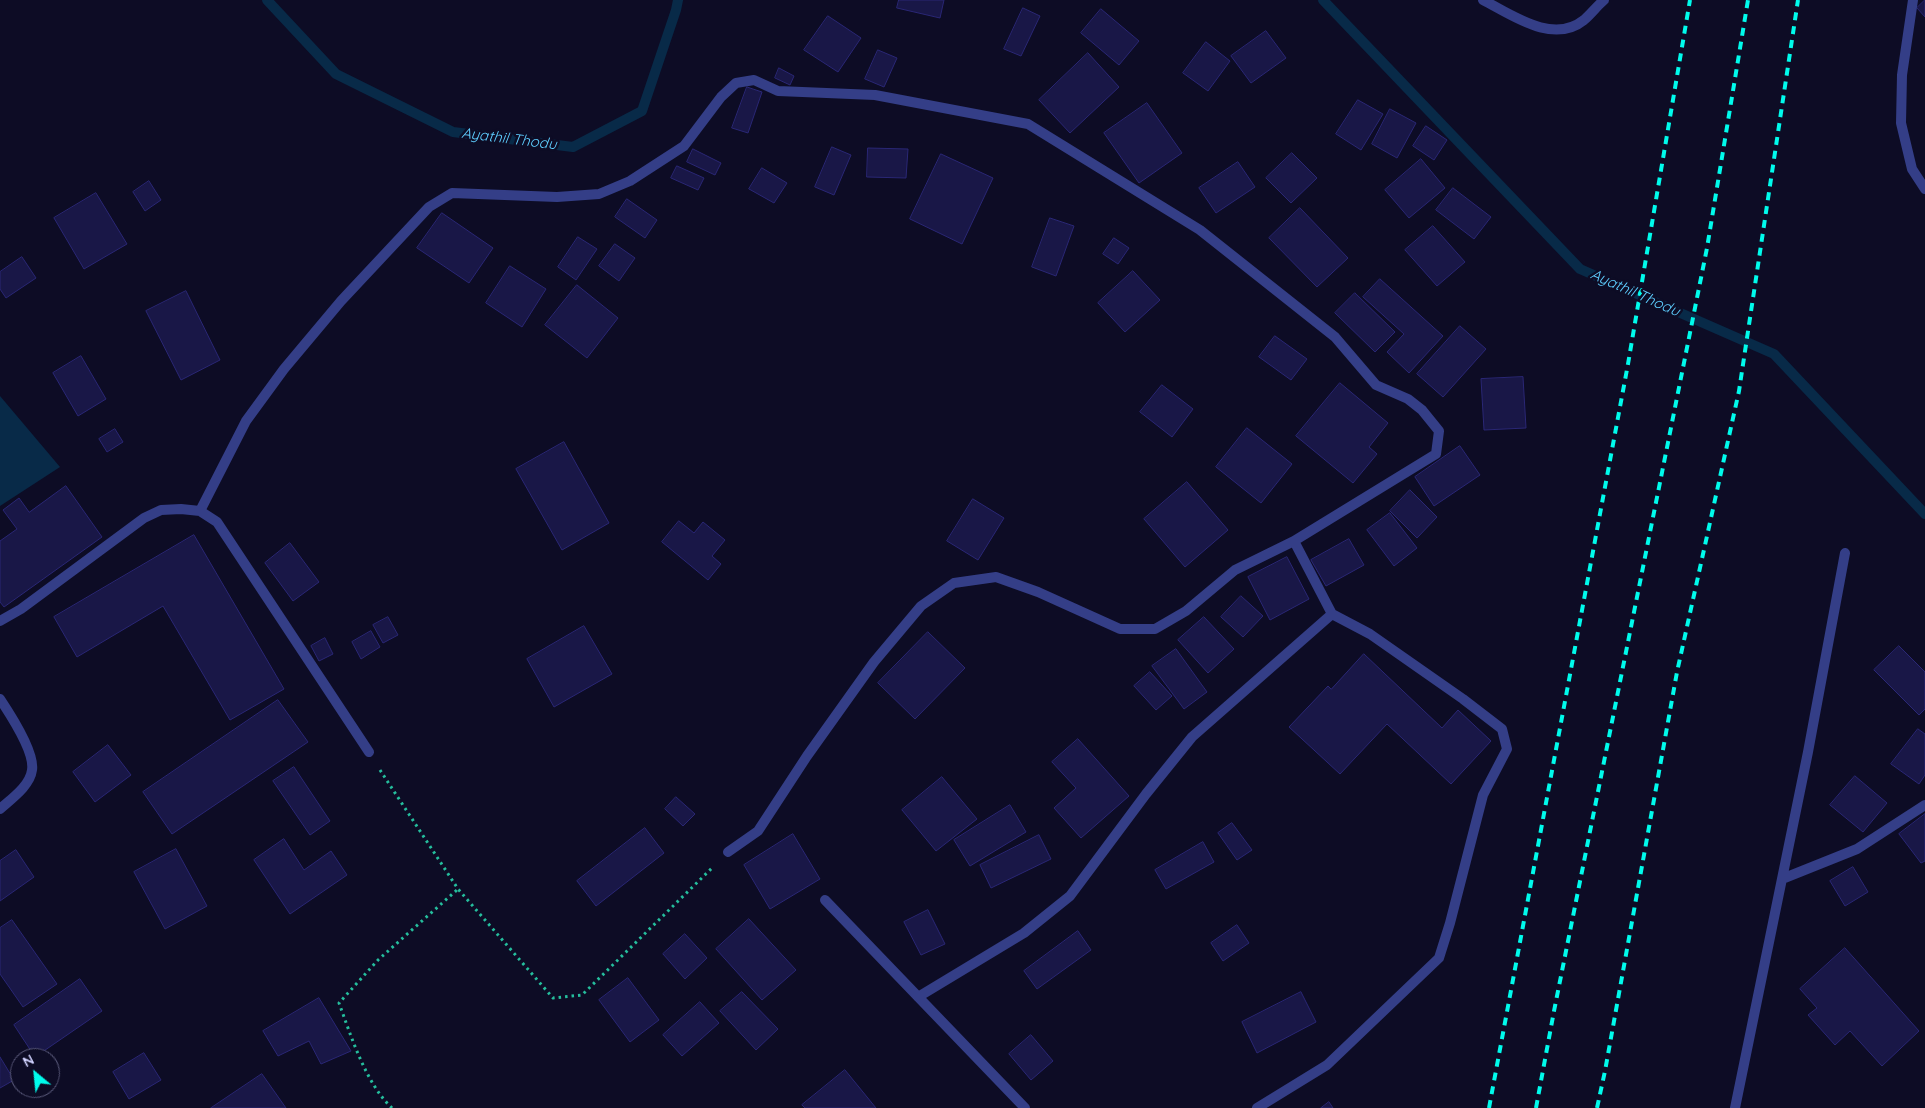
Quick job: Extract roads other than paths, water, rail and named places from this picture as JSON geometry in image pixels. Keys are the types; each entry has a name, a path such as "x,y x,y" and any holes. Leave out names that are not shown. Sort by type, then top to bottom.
{"street":[{"path":"1484,0 1536,27 1561,30 1583,21 1604,0"},
{"path":"1913,0 1902,75 1901,123 1912,169 1925,189"},
{"path":"200,511 246,421 279,376 341,301 430,207 452,193 557,197 599,194 630,181 684,146 721,97 736,83 754,80 778,91 875,95 1028,124 1200,230 1335,337 1376,385 1408,400 1422,410 1439,431 1436,454 1294,541 1235,570 1186,611 1154,629 1120,629 1038,592 996,577 954,583 921,606 874,662 807,756 758,831 728,852"},
{"path":"0,621 22,609 144,518 161,510 200,511 217,522 369,752"},
{"path":"1257,1108 1327,1065 1439,958 1483,795 1506,749 1502,729 1463,699 1370,634 1332,614 1294,541"},
{"path":"1735,1108 1808,752 1845,553"},
{"path":"918,996 1024,933 1070,896 1146,794 1192,737 1332,614"},
{"path":"0,699 31,756 32,771 23,787 0,809"},
{"path":"1782,879 1856,849 1925,804"},
{"path":"825,900 1025,1108"}],"water":[{"path":"0,396 60,467 0,506"}],"waterway":[{"name":"Ayathil Thodu","path":"267,0 336,74 453,132 573,147 642,111 678,0"},
{"name":"Ayathil Thodu","path":"1323,0 1580,269 1774,354 1925,514"}],"railway":[{"path":"1489,1108 1628,364 1690,0"},
{"path":"1536,1108 1707,248 1748,0"},
{"path":"1597,1108 1677,672 1739,391 1798,0"}]}
